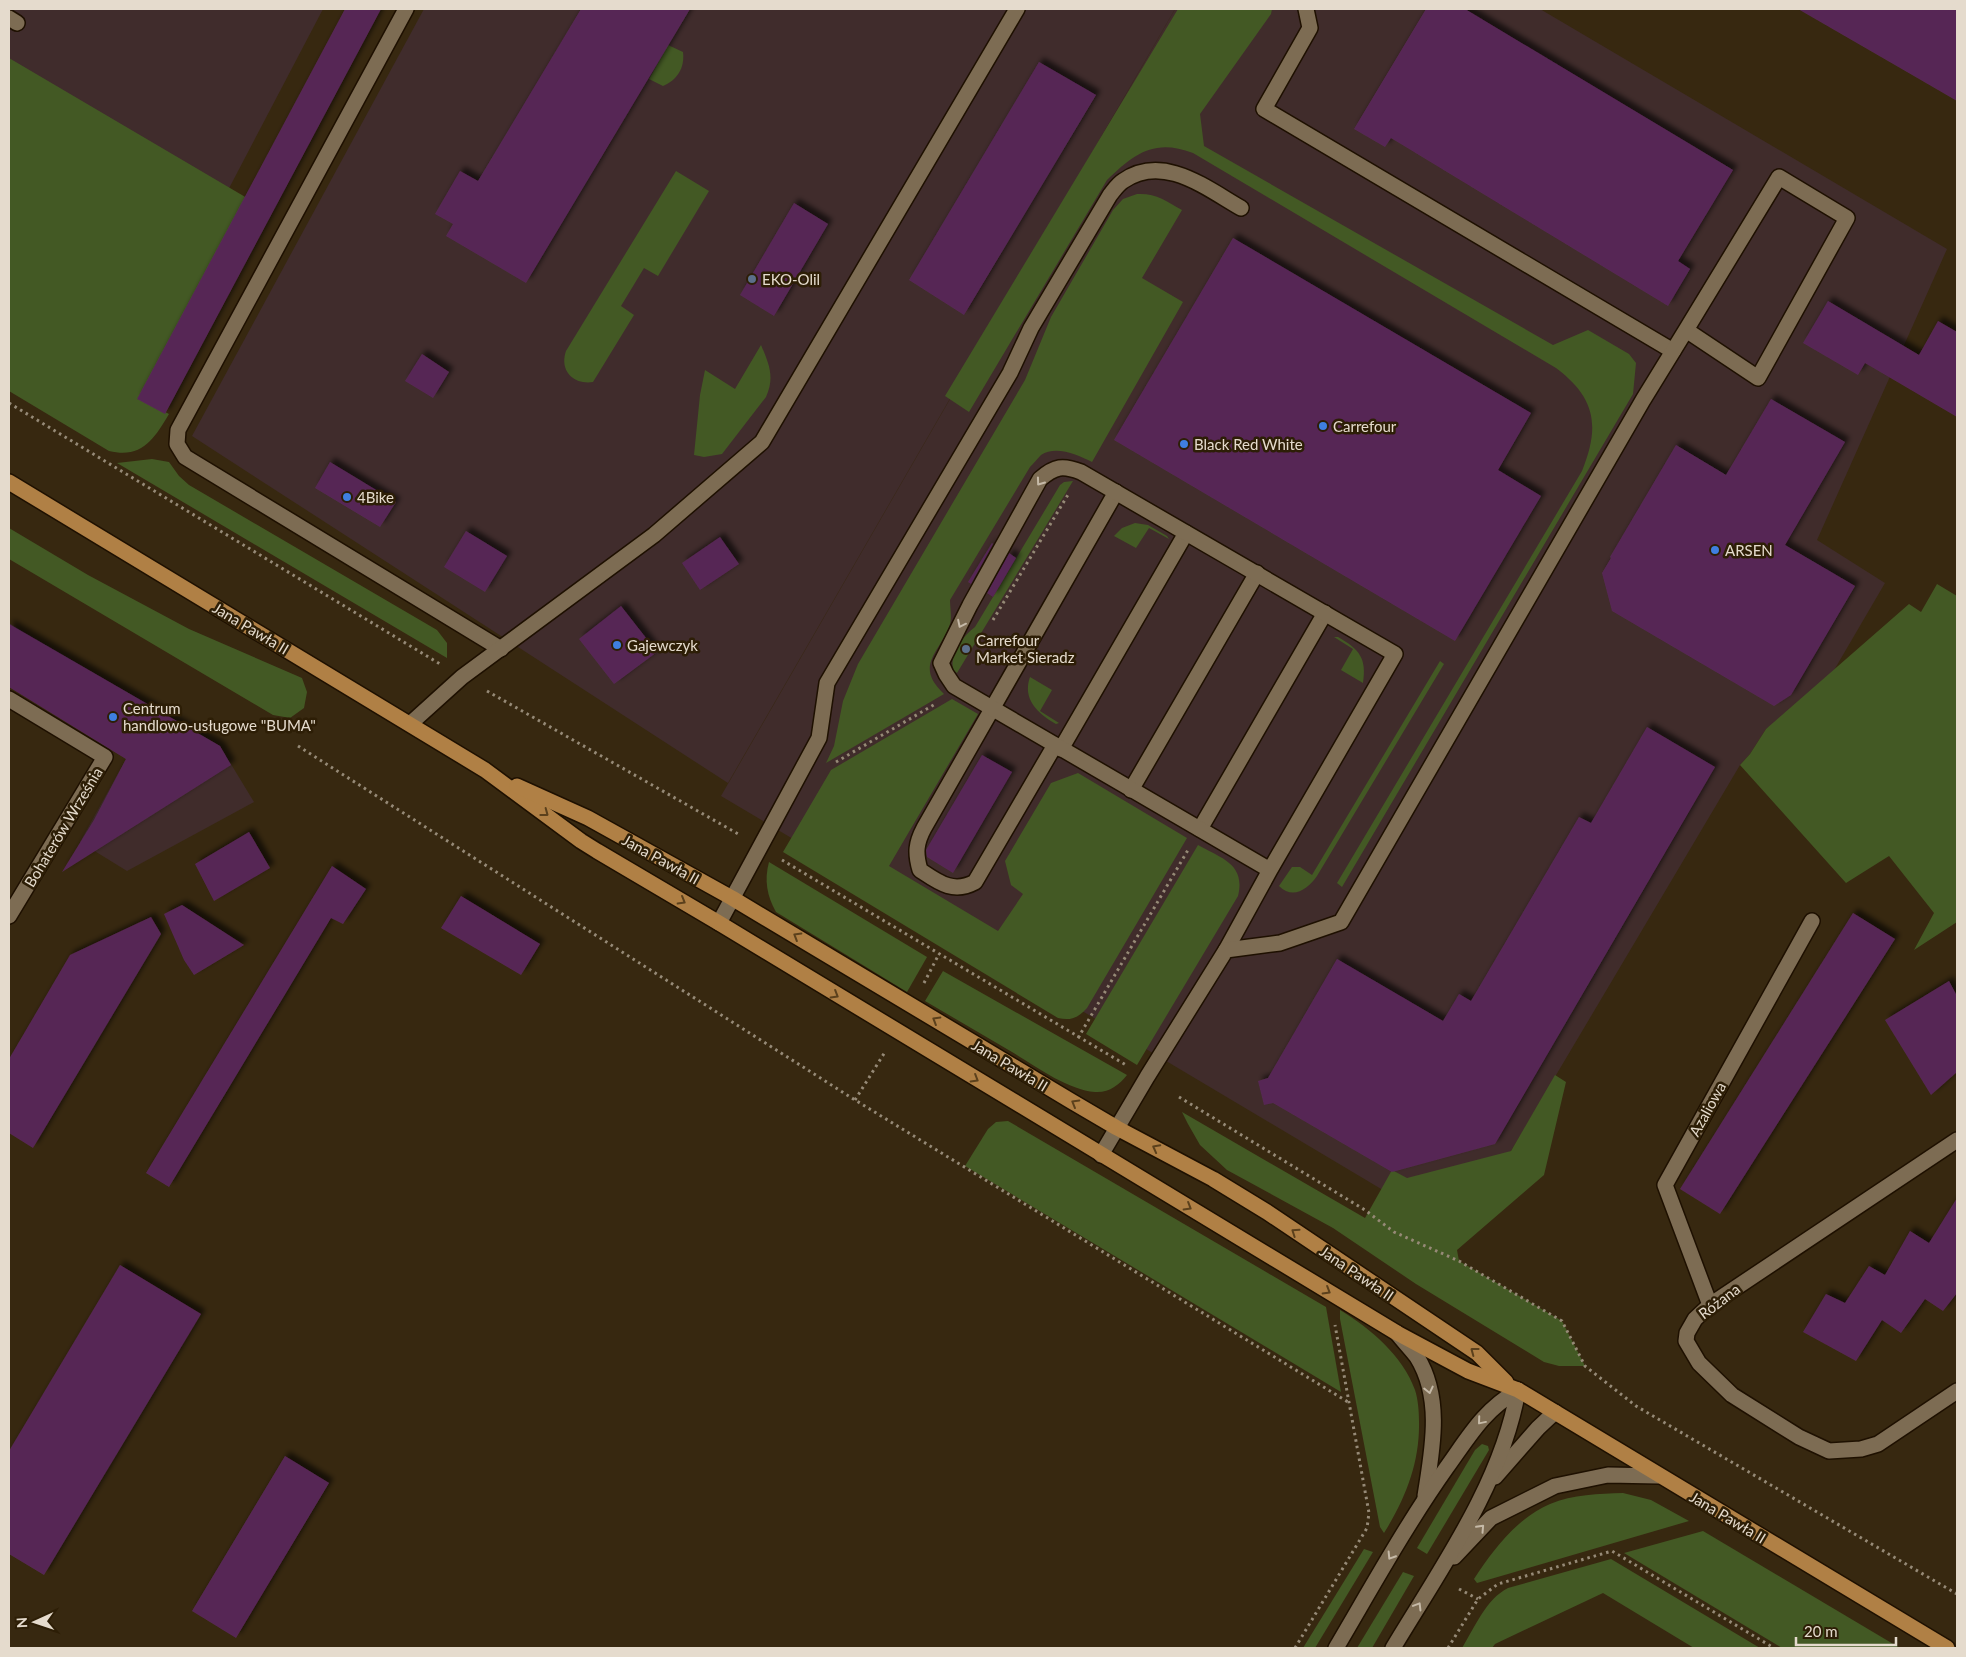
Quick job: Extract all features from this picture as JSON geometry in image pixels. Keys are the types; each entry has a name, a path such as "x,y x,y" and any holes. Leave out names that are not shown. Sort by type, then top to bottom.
{"main road":[{"name":"Jana Pawła II","path":"9,482 492,774 581,841 720,923 1101,1155 1397,1333 1468,1371 1513,1387 1658,1476 1947,1648"},
{"name":"Jana Pawła II","path":"492,774 588,818 732,898 1117,1128 1213,1179 1267,1212 1477,1353 1513,1387"}],"street":[{"path":"406,9 178,430 177,444 185,457 502,649"},
{"path":"410,724 462,677 654,535 762,442 1016,9"},
{"path":"1306,9 1310,28 1264,109 1674,350"},
{"path":"720,923 819,738 827,683 1010,373 1031,328 1110,195 1122,181 1142,171 1167,170 1184,176 1241,208"},
{"path":"1226,950 1280,943 1341,922 1674,350 1686,330 1779,177 1847,218 1758,378 1686,330"},
{"path":"1101,1155 1146,1077 1226,950 1395,654 1081,472 1069,467 1052,469 1040,479 970,605 941,663 946,674 954,686 1270,870"},
{"path":"1116,492 991,708 917,842 916,856 920,870 943,884 954,888 965,887 975,882 1186,533"},
{"path":"1132,790 1257,574"},
{"path":"1200,829 1325,613"},
{"name":"Bohaterów Września","path":"9,699 105,756 9,916"},
{"name":"Azaliowa","path":"1710,1305 1665,1185 1812,921"},
{"name":"Różana","path":"1957,1140 1710,1305 1695,1319 1687,1333 1686,1341 1698,1363 1732,1395 1799,1437 1829,1451 1861,1449 1878,1444 1957,1391"},
{"path":"1397,1333 1417,1358 1428,1384 1433,1411 1433,1444 1424,1499"},
{"path":"1393,1648 1488,1486 1513,1415 1513,1387"},
{"path":"1336,1648 1424,1499 1475,1428 1491,1408 1513,1387"},
{"path":"1488,1486 1538,1428 1555,1412"},
{"path":"1436,1576 1491,1518 1546,1490 1572,1482 1608,1475 1658,1476"}],"path":[{"path":"9,402 462,677 761,847 1126,1066"},
{"path":"298,746 846,1094 1348,1402"},
{"path":"1078,1038 1200,829"},
{"path":"1180,1097 1365,1210 1394,1232 1459,1261 1562,1321 1585,1366 1636,1406 1957,1594"},
{"path":"1295,1648 1367,1528 1368,1513 1333,1316"},
{"path":"1448,1648 1478,1599 1498,1584 1612,1550 1774,1648"}],"shaded area":[{"path":"9,9 323,9 226,194 9,66"},
{"path":"424,9 1175,9 728,783 192,436"},
{"path":"1175,9 1540,9 1947,249 1817,540 1885,583 1816,701 1766,729 1750,754 1740,765 1511,1151 1403,1202 721,796"},
{"name":"Centrum handlowo-usługowe \"BUMA\"","path":"9,623 220,746 254,802 127,871 80,842 126,759 9,687"}],"green space":[{"path":"1178,9 1272,9 1271,14 1200,114 1204,146 1553,345 1588,330 1629,354 1636,363 1633,394 1342,887 1337,883 1582,471 1591,440 1591,414 1587,402 1579,390 1556,368 1193,153 1167,147 1156,148 1136,156 1107,180 969,412 945,396"},
{"path":"668,45 683,52 683,63 676,77 663,86 649,79"},
{"path":"9,58 247,198 142,400 169,414 146,445 130,452 109,451 9,391"},
{"path":"676,171 709,191 658,276 644,268 621,306 634,315 593,382 574,379 566,370 564,358 566,351"},
{"path":"1137,194 1155,196 1182,210 1142,278 1183,302 1092,462 1067,452 1053,451 1041,455 1030,467 950,600 950,624 930,666 935,684 944,694 826,763 834,746 843,701 858,664 1025,380 1051,317 1113,210 1123,199"},
{"path":"761,345 770,371 769,390 766,397 722,454 704,457 694,455 700,395 705,370 735,389"},
{"path":"152,459 169,462 179,476 189,485 437,630 447,643 447,658 117,463"},
{"path":"1073,481 957,673 953,670 953,658 958,646 975,627 1060,485 1064,482"},
{"path":"1135,523 1148,525 1169,539 1149,528 1136,548 1114,536 1122,528"},
{"path":"9,528 88,575 189,629 302,678 307,692 304,708 290,718 273,715 9,559"},
{"path":"1937,584 1957,596 1957,922 1914,950 1934,913 1889,856 1846,883 1740,765 1750,754 1766,729 1909,604 1921,612"},
{"path":"1334,637 1345,641 1360,655 1364,667 1363,683 1341,670 1353,649"},
{"path":"1440,661 1444,664 1317,876 1305,889 1295,892 1284,890 1279,886 1292,867 1300,867 1312,875"},
{"path":"1030,677 1052,690 1040,711 1059,723 1056,724 1043,716 1033,705 1028,692"},
{"path":"952,699 978,714 889,866 998,931 1023,894 1011,885 1005,861 1051,783 1078,773 1187,838 1087,1008 1074,1018 1058,1018 783,852 831,770"},
{"path":"1198,845 1223,858 1235,869 1240,885 1238,896 1137,1065 1086,1034"},
{"path":"769,862 927,957 907,992 776,912 767,888"},
{"path":"943,971 1127,1075 1113,1088 1100,1092 1074,1087 1052,1076 925,1001"},
{"path":"1555,1075 1566,1082 1544,1175 1457,1250 1459,1261 1562,1321 1585,1366 1559,1366 1544,1362 1416,1284 1333,1228 1227,1170 1200,1145 1182,1112 1365,1218 1392,1170 1407,1178 1511,1151"},
{"path":"1008,1121 1326,1307 1341,1392 965,1166 988,1129 996,1122"},
{"path":"1340,1310 1363,1325 1394,1354 1410,1378 1417,1397 1419,1436 1414,1465 1405,1493 1384,1533 1380,1527 1340,1319"},
{"path":"1482,1444 1488,1446 1489,1450 1427,1554 1417,1548 1475,1450"},
{"path":"1623,1493 1651,1500 1689,1521 1477,1583 1474,1579 1489,1557 1516,1526 1538,1510 1568,1498"},
{"path":"1703,1531 1900,1648 1782,1648 1624,1553"},
{"path":"1364,1549 1373,1552 1315,1648 1303,1648"},
{"path":"1611,1559 1760,1648 1694,1648 1603,1593 1495,1644 1492,1648 1462,1648 1487,1606 1508,1588"},
{"path":"1403,1572 1414,1576 1372,1648 1357,1648"}],"building":[{"path":"345,9 381,9 165,414 137,399"},
{"path":"581,9 690,9 526,283 446,236 453,224 435,214 460,171 478,181"},
{"path":"1426,9 1465,9 1733,170 1678,261 1690,269 1668,306 1391,138 1385,147 1354,129"},
{"path":"1798,9 1957,9 1957,101 1907,72"},
{"path":"1039,62 1096,95 964,315 909,280"},
{"path":"794,203 828,224 774,316 740,295"},
{"name":"Carrefour","path":"1233,238 1531,413 1498,470 1541,496 1455,641 1114,440"},
{"path":"1828,301 1919,355 1938,321 1957,332 1957,417 1865,363 1858,375 1803,343"},
{"path":"422,354 449,372 433,398 405,381"},
{"name":"ARSEN","path":"1771,399 1845,442 1785,545 1855,586 1791,695 1774,706 1612,611 1602,573 1676,445 1726,475"},
{"path":"330,462 396,502 380,527 315,488"},
{"path":"466,531 507,556 485,592 444,567"},
{"path":"720,537 739,564 700,590 682,563"},
{"path":"993,544 971,584 968,582"},
{"path":"1009,553 1016,558 993,597 987,593"},
{"path":"621,606 657,652 614,684 579,639"},
{"name":"Centrum handlowo-usługowe \"BUMA\"","path":"9,624 220,746 231,765 62,872 94,820 126,759 9,687"},
{"path":"1647,727 1715,767 1495,1144 1392,1172 1273,1103 1264,1105 1258,1081 1268,1078 1337,959 1443,1021 1459,994 1471,1001 1579,817 1591,823"},
{"path":"982,755 1012,772 953,873 927,857 926,850"},
{"path":"249,832 270,868 214,901 195,864"},
{"path":"332,866 366,889 343,924 331,918 169,1187 146,1173"},
{"path":"461,896 540,944 521,975 441,928"},
{"path":"182,905 244,945 194,975 184,960 164,914"},
{"path":"1853,913 1895,939 1720,1214 1680,1189"},
{"path":"151,917 161,934 33,1148 9,1133 9,1059 70,955"},
{"path":"1949,981 1957,996 1957,1072 1931,1095 1885,1020"},
{"path":"1957,1198 1957,1293 1943,1311 1925,1299 1901,1333 1882,1320 1856,1361 1803,1332 1826,1294 1845,1303 1869,1266 1885,1275 1910,1231 1929,1243"},
{"path":"120,1265 201,1314 44,1575 9,1554 9,1451"},
{"path":"285,1456 329,1483 236,1638 192,1611"}],"place":[{"name":"EKO-Olil","path":"752,279"},
{"name":"Carrefour","path":"1323,426"},
{"name":"Black Red White","path":"1184,444"},
{"name":"4Bike","path":"347,497"},
{"name":"ARSEN","path":"1715,550"},
{"name":"Gajewczyk","path":"617,645"},
{"name":"Carrefour Market Sieradz","path":"966,649"},
{"name":"Centrum handlowo-usługowe \"BUMA\"","path":"113,717"}]}
